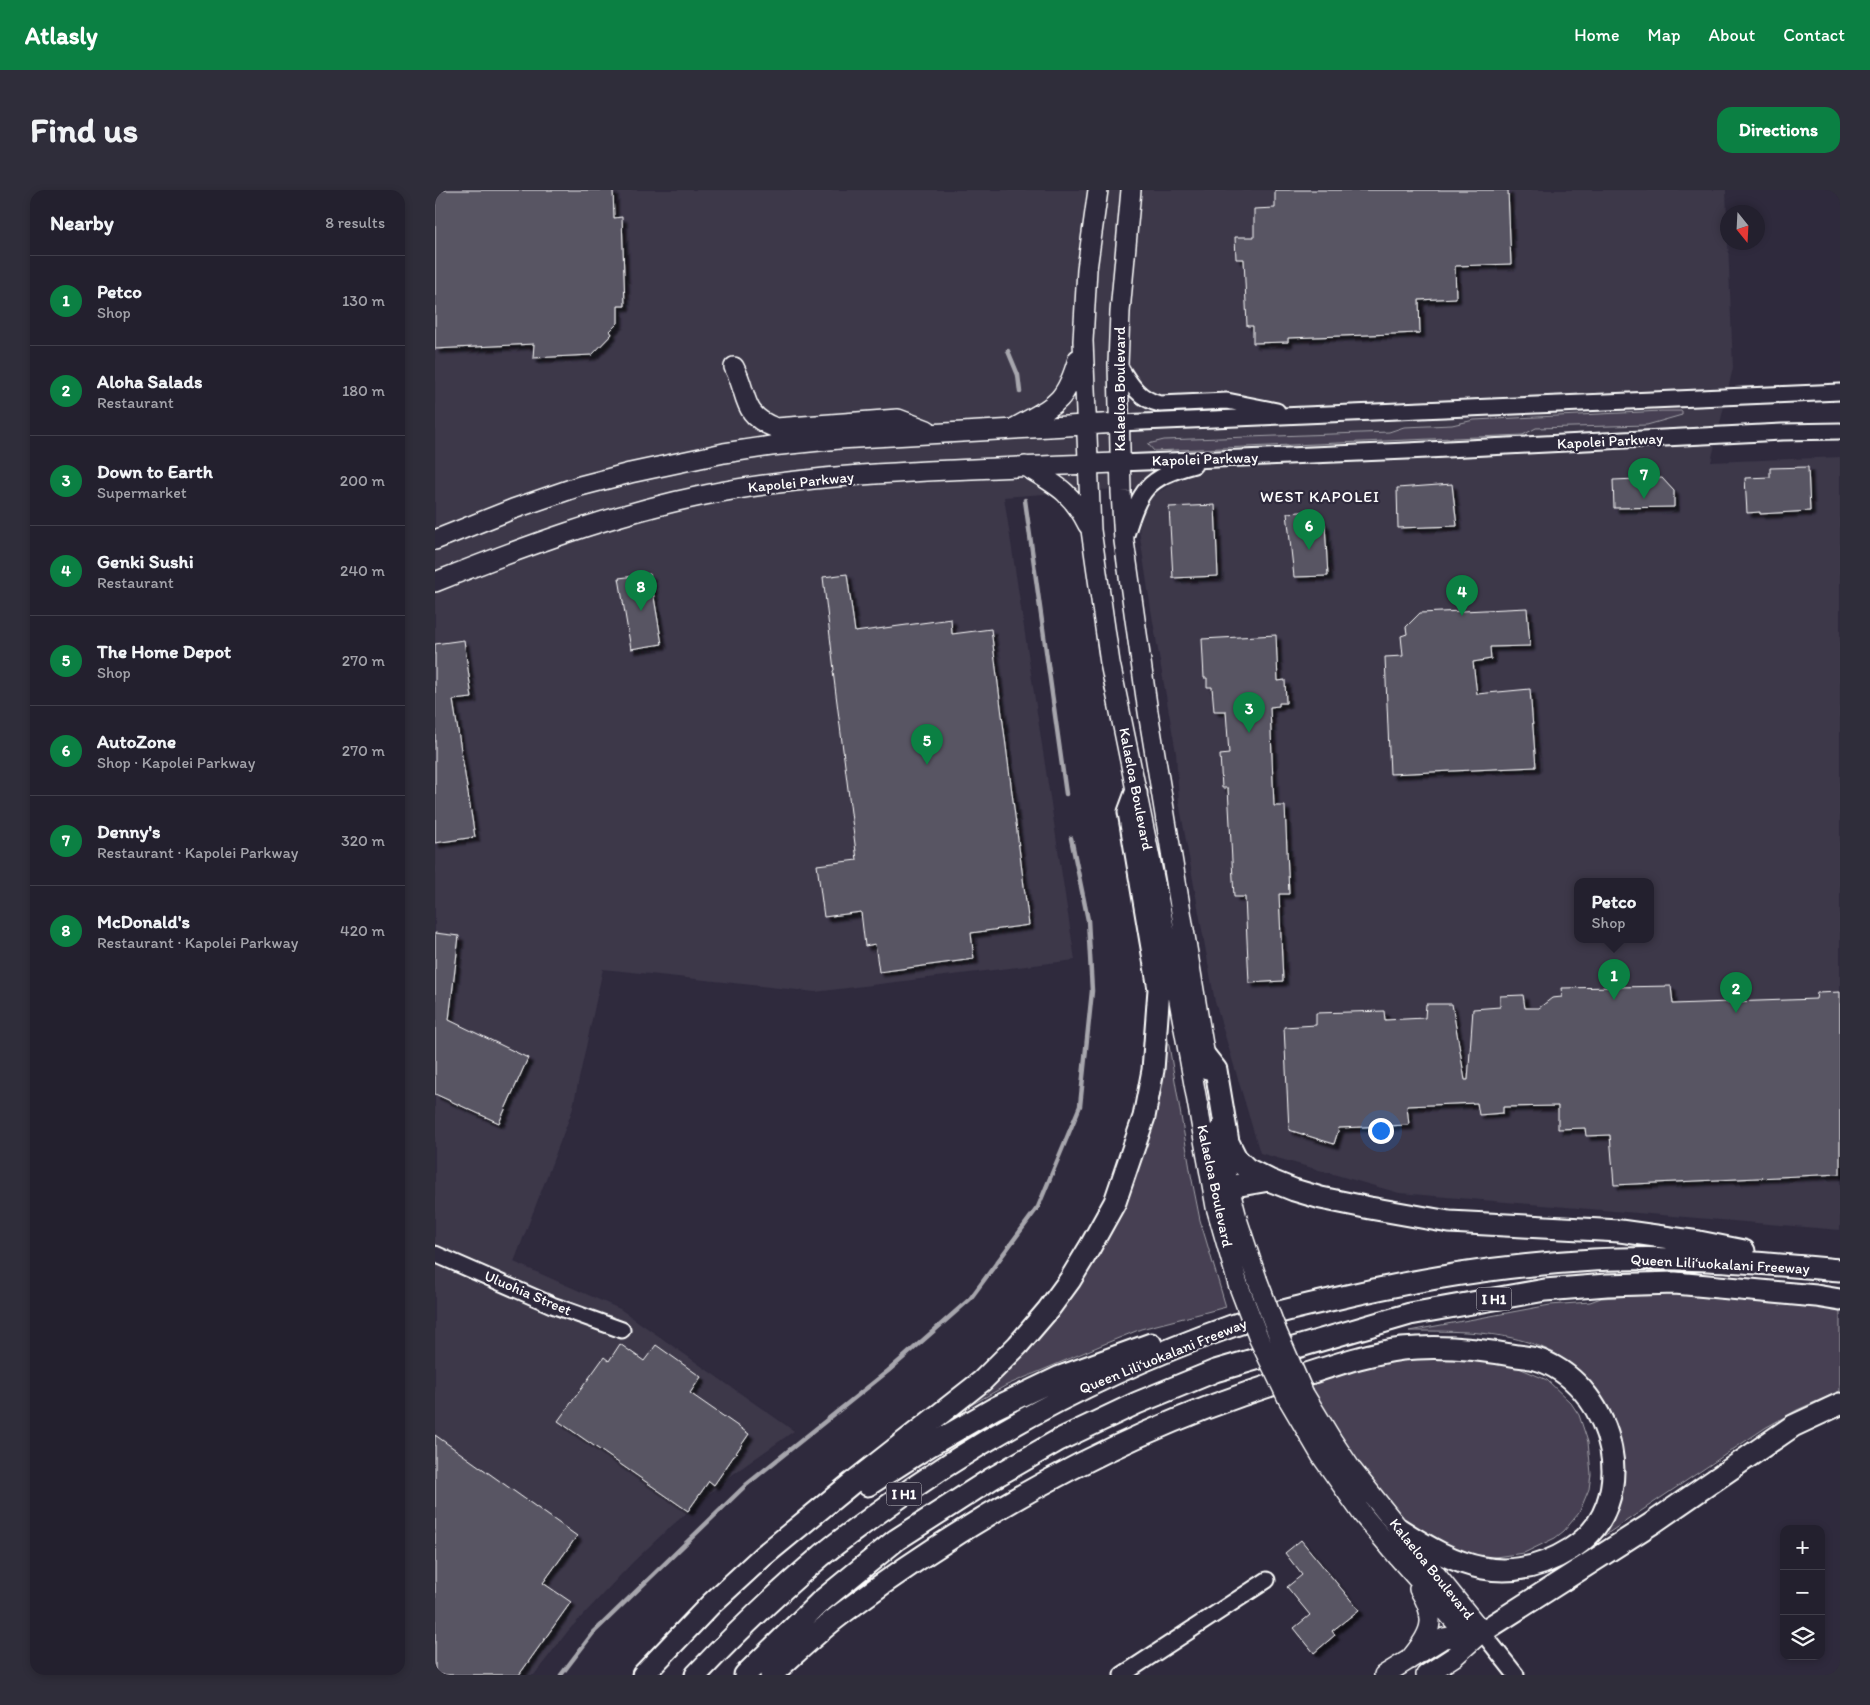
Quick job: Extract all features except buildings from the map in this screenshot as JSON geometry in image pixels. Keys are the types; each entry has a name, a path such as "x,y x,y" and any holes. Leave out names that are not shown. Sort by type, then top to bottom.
{"highway":[{"path":"643,1675 711,1604 762,1557 859,1477 982,1381 1018,1345 1071,1280 1115,1202 1143,1117 1153,1070 1159,997 1129,812 1136,793"},
{"path":"1205,1056 1216,1070 1228,1142 1236,1158 1247,1169 1269,1180 1321,1198 1414,1217 1449,1222 1621,1231 1699,1242 1840,1270"},
{"path":"1229,1188 1269,1180"},
{"name":"Queen Liliʻuokalani Freeway","path":"696,1675 821,1555 931,1475 1005,1429 1072,1393 1146,1360 1234,1325 1338,1298 1429,1279 1517,1267 1593,1260 1655,1258 1840,1270"},
{"name":"Queen Liliʻuokalani Freeway","path":"745,1675 819,1603 896,1540 991,1478 1059,1440 1137,1403 1215,1371 1410,1314 1545,1290 1607,1285 1675,1283 1807,1295 1840,1300"},
{"path":"762,1557 929,1446 995,1408 1060,1377 1183,1333 1234,1325"},
{"path":"771,1675 842,1613 933,1550 1014,1501 1081,1463 1169,1422 1253,1391 1359,1358 1402,1350 1437,1348 1488,1350 1541,1360 1566,1373 1588,1394 1600,1414 1608,1433 1613,1469 1611,1489 1603,1512 1591,1531 1573,1548 1551,1559 1523,1568 1483,1569 1451,1559 1399,1529"},
{"path":"1482,1632 1651,1524 1793,1426 1840,1404"}],"main road":[{"name":"Kalaeloa Boulevard","path":"1098,190 1087,269 1083,341 1091,530 1111,663 1178,994 1216,1207 1238,1284 1259,1339 1296,1396 1332,1440 1352,1470 1482,1632"},
{"name":"Kalaeloa Boulevard","path":"1131,190 1120,312 1118,364 1124,541 1148,712 1205,1056 1229,1188 1238,1222 1277,1332 1296,1396 1322,1457 1363,1515 1458,1625 1482,1632"},
{"path":"1010,430 1050,408 1066,392 1073,378 1083,341"},
{"path":"734,367 741,379 749,409 764,424 776,428 897,420 935,433"},
{"path":"435,540 513,509 579,486 678,462 771,446 839,439 1119,423"},
{"name":"Kapolei Parkway","path":"435,582 489,560 569,532 613,518 705,495 778,483 862,475 1120,463"},
{"path":"1025,466 1072,498 1080,508 1091,530"},
{"path":"1398,1557 1426,1600 1430,1612 1430,1628 1424,1642 1409,1660"},
{"path":"1384,1675 1444,1638 1482,1632"},
{"path":"1425,1675 1455,1656 1482,1632"}],"street":[{"path":"1118,364 1135,390 1152,402 1160,404 1227,401 1303,416"},
{"path":"1119,423 1840,392"},
{"name":"Kapolei Parkway","path":"1120,463 1782,432 1840,431"},
{"path":"1124,541 1137,502 1146,488 1160,478 1178,470 1218,459"},
{"name":"Uluohia Street","path":"435,1254 552,1305 622,1330"},
{"path":"1122,1675 1267,1580"},
{"path":"1482,1632 1516,1675"}],"shaded area":[{"path":"435,190 1726,190 1727,205 1720,205 1720,250 1728,250 1733,368 1711,462 1840,457 1840,1230 1399,1193 1260,1153 1215,1002 1179,802 1176,753 1139,530 1143,510 1152,495 1171,485 1004,497 1075,960 815,992 603,969 572,1111 514,1262 620,1309 794,1431 729,1477 668,1529 633,1562 568,1631 534,1675 435,1675"},
{"path":"1682,411 1682,415 1647,425 1536,428 1523,435 1154,451 1148,444 1164,440 1389,432 1404,427 1452,425 1474,420"},
{"path":"1164,1016 1200,1220 1226,1307 1141,1329 1007,1385 946,1419 971,1394 1109,1218"},
{"path":"1662,1294 1743,1298 1840,1309 1840,1391 1797,1410 1765,1428 1571,1558 1621,1459 1622,1452 1618,1429 1605,1402 1587,1378 1566,1361 1543,1348 1492,1334 1409,1331 1550,1305 1590,1302 1601,1298"},
{"path":"1422,1357 1467,1358 1512,1365 1547,1380 1571,1403 1579,1415 1588,1442 1591,1474 1589,1489 1579,1513 1564,1531 1555,1538 1524,1553 1488,1558 1473,1557 1429,1542 1384,1503 1303,1385 1360,1368"}],"waterway":[{"path":"1008,351 1018,375 1020,392"},
{"path":"1025,500 1066,794"},
{"path":"561,1675 593,1633 746,1485 888,1371 970,1299 1038,1207 1080,1106 1092,991 1088,920 1071,838"}],"place":[{"name":"Denny's","path":"1644,499"},
{"name":"AutoZone","path":"1309,550"},
{"name":"McDonald's","path":"641,611"},
{"name":"Genki Sushi","path":"1462,616"},
{"name":"Down to Earth","path":"1249,733"},
{"name":"The Home Depot","path":"927,765"},
{"name":"Petco","path":"1614,1000"},
{"name":"Aloha Salads","path":"1736,1013"}],"district":[{"name":"WEST KAPOLEI","path":"1320,496"}]}
